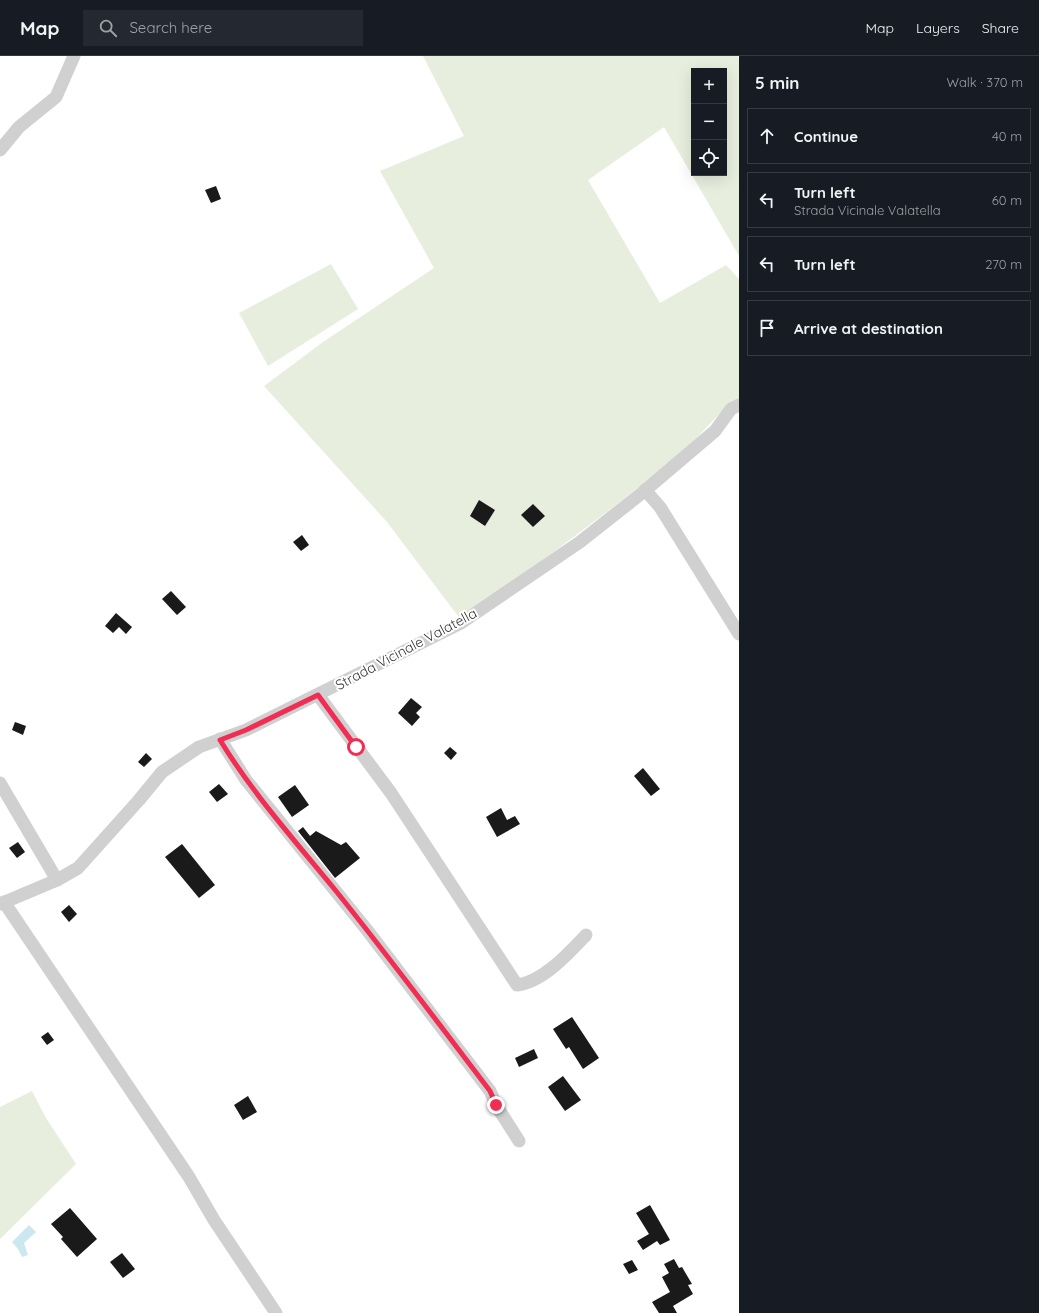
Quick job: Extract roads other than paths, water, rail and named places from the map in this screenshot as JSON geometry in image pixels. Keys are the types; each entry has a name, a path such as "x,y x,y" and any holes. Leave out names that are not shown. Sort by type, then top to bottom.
{"street":[{"path":"0,150 19,128 56,97 74,56"},
{"name":"Strada Vicinale Valatella","path":"2,903 57,880 78,868 162,772 199,747 246,730 461,623 580,542 715,431 731,409 739,405"},
{"path":"645,490 660,507 739,634"},
{"path":"318,695 391,793 517,985 532,980 554,966 586,935"},
{"path":"220,740 246,780 366,930 490,1091 496,1105 519,1141"},
{"path":"0,783 57,880"},
{"path":"2,903 189,1178 214,1220 276,1313"}],"water":[{"path":"29,1225 36,1232 24,1243 28,1255 22,1257 12,1242"}]}
